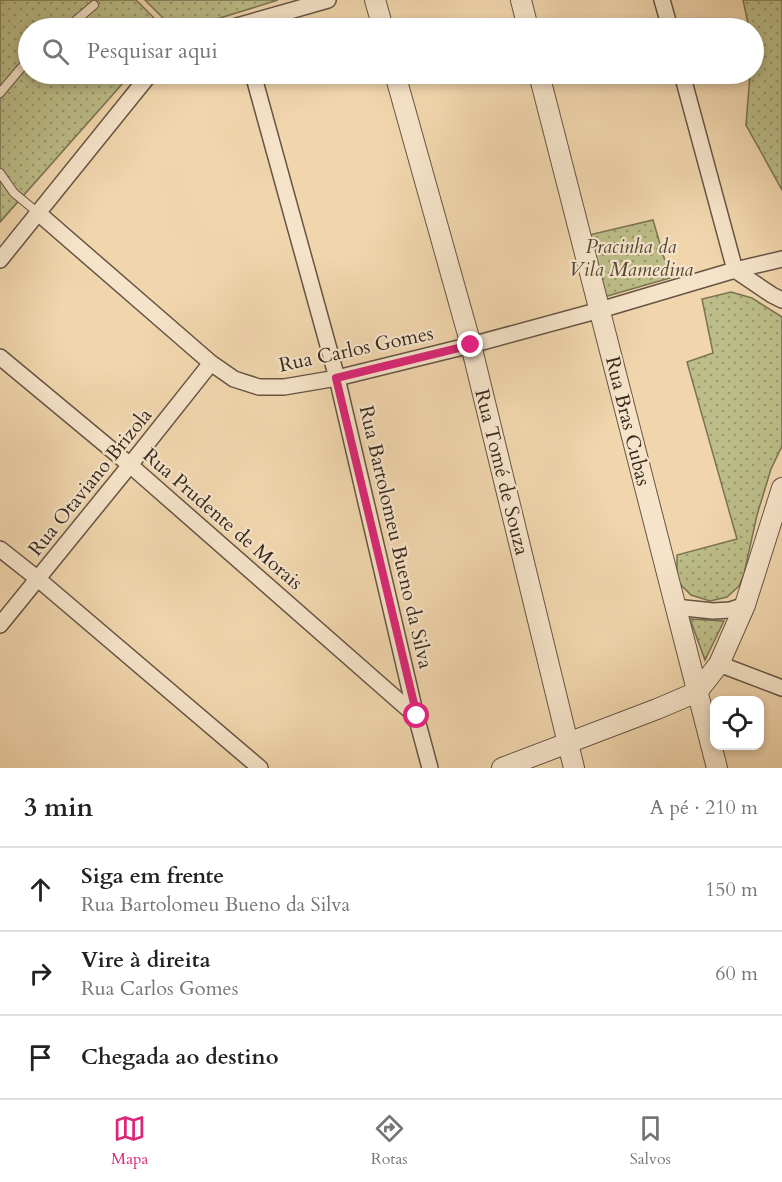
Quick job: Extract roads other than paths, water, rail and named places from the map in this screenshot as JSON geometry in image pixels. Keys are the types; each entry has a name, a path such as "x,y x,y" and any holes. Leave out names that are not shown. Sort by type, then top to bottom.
{"street":[{"path":"270,18 328,0"},
{"path":"375,0 380,18"},
{"path":"520,0 525,18"},
{"path":"662,0 667,18"},
{"path":"0,260 142,84"},
{"name":"Rua Bartolomeu Bueno da Silva","path":"256,84 336,378 430,768"},
{"name":"Rua Tomé de Souza","path":"398,84 471,345 574,768"},
{"name":"Rua Bras Cubas","path":"542,84 717,768"},
{"path":"685,84 735,270 782,300"},
{"name":"Rua Carlos Gomes","path":"37,212 211,363 234,379 259,387 284,387 336,378 471,345 735,270 782,259"},
{"name":"Rua Prudente de Morais","path":"0,357 130,465 417,716"},
{"name":"Rua Otaviano Brizola","path":"0,625 211,363"},
{"path":"502,768 697,692 719,664 745,605 782,488"},
{"path":"0,549 260,768"},
{"path":"675,607 713,611 730,610 745,605"},
{"path":"719,664 782,688"}],"lane":[{"path":"79,18 94,5"},
{"path":"0,93 18,72"},
{"path":"0,173 14,193 37,212"}],"park label":[{"name":"Pracinha da Vila Mamedina","path":"631,258"}]}
